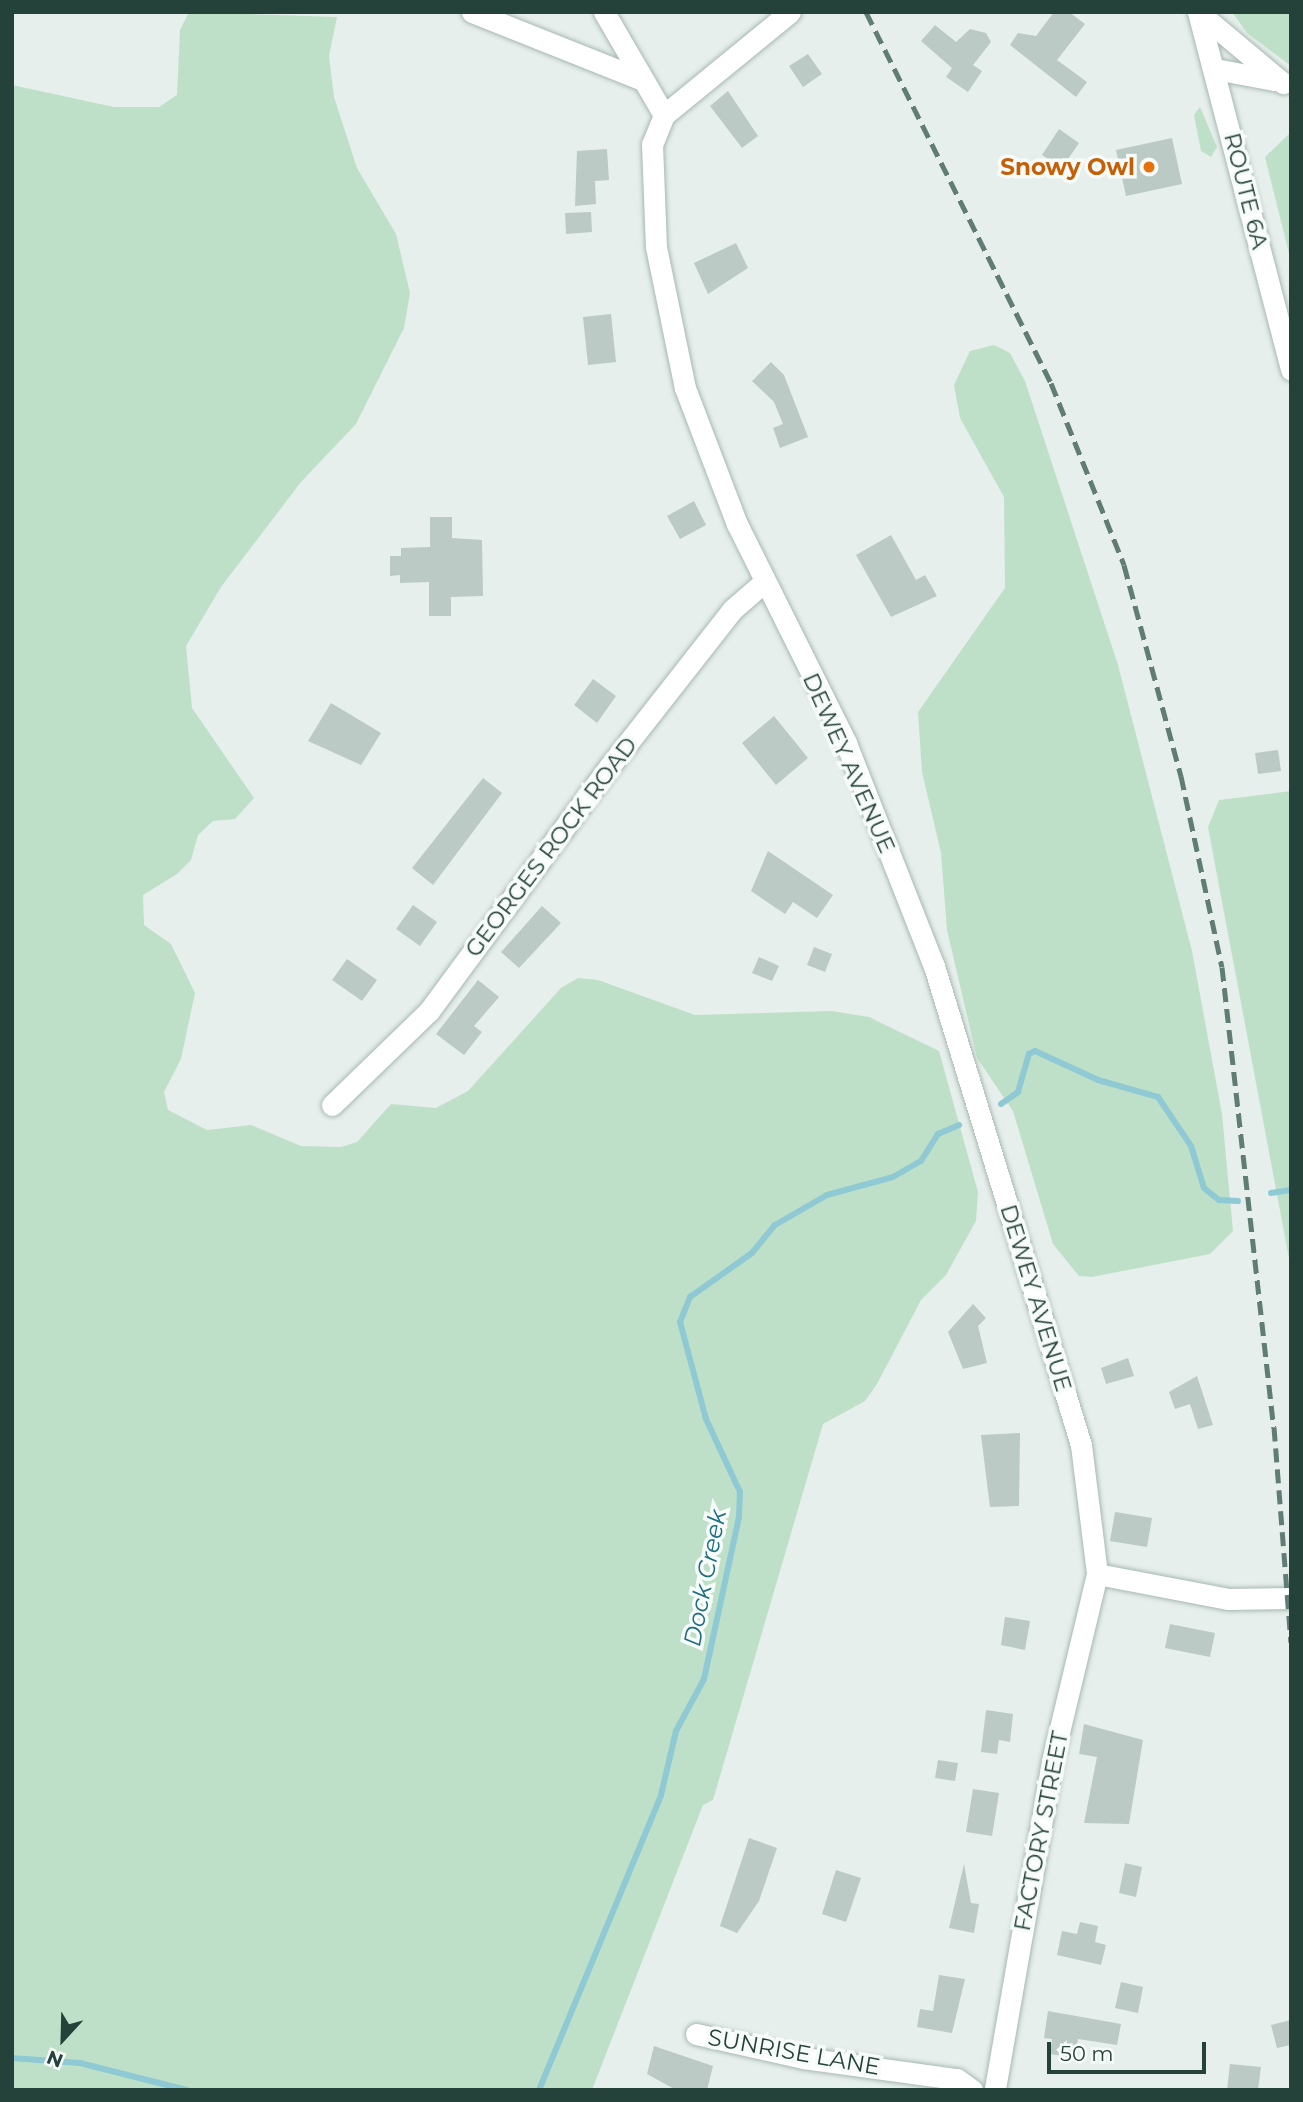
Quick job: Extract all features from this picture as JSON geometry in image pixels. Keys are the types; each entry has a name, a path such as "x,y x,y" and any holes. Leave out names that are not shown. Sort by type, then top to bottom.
{"street":[{"path":"472,12 640,79"},
{"path":"604,12 640,79 664,115 790,12"},
{"path":"1198,12 1287,86"},
{"name":"ROUTE 6A","path":"1198,12 1291,370"},
{"path":"1214,69 1287,86"},
{"name":"DEWEY AVENUE","path":"664,115 652,144 656,247 685,388 764,582 846,743 934,966 1081,1445 1097,1574"},
{"name":"GEORGES ROCK ROAD","path":"332,1105 429,1011 617,757 733,609 764,582"},
{"path":"1097,1574 1228,1599 1291,1598"},
{"name":"FACTORY STREET","path":"995,2090 1052,1762 1097,1574"},
{"name":"SUNRISE LANE","path":"696,2034 803,2058 957,2079 972,2090"}],"green space":[{"path":"189,12 337,17 329,56 334,97 357,168 396,234 410,293 404,328 356,424 301,482 221,587 186,646 192,708 254,798 235,819 213,821 198,835 191,860 177,874 143,895 144,925 171,944 195,993 181,1059 164,1092 168,1110 207,1130 251,1125 301,1146 341,1147 357,1142 391,1104 436,1108 468,1091 561,988 578,978 598,980 695,1015 832,1011 869,1017 939,1051 978,1192 976,1221 946,1275 921,1300 877,1384 865,1401 823,1424 713,1800 703,1805 592,2090 12,2090 12,85 114,107 159,107 177,95 180,30"},
{"path":"1232,12 1291,12 1291,66 1247,33"},
{"path":"1200,107 1217,147 1211,157 1201,151 1194,115"},
{"path":"1291,132 1291,261 1265,157"},
{"path":"994,345 1010,353 1025,381 1118,665 1192,951 1222,1114 1233,1231 1210,1254 1092,1277 1079,1276 1053,1244 1013,1111 977,1058 947,930 941,853 922,772 918,712 1005,588 1004,497 960,418 954,385 970,351"},
{"path":"1291,791 1291,1269 1208,827 1219,800"}],"building":[{"path":"1054,12 1069,12 1085,24 1057,60 1087,82 1076,97 1010,45 1018,33 1036,36"},
{"path":"935,25 956,42 970,29 986,33 991,42 973,65 982,71 968,92 946,77 952,68 921,41"},
{"path":"808,54 822,74 803,87 789,66"},
{"path":"728,91 758,136 742,148 710,106"},
{"path":"1059,129 1079,143 1062,168 1042,155"},
{"name":"Snowy Owl","path":"1172,138 1182,184 1126,196 1116,150"},
{"path":"607,149 609,180 595,181 596,204 575,206 577,151"},
{"path":"591,212 592,232 566,234 565,213"},
{"path":"736,243 748,268 708,294 694,263"},
{"path":"611,314 616,362 588,365 583,317"},
{"path":"771,362 784,375 808,437 780,448 773,428 783,424 774,402 752,381"},
{"path":"694,501 706,525 680,539 667,516"},
{"path":"430,517 452,517 452,538 482,540 483,596 451,597 451,616 429,616 429,582 400,583 400,575 390,576 390,556 401,556 401,548 430,547"},
{"path":"891,535 916,580 925,575 937,596 891,617 856,555"},
{"path":"593,679 616,696 597,723 574,705"},
{"path":"331,703 381,733 361,765 308,741"},
{"path":"774,716 808,758 776,785 742,743"},
{"path":"1278,750 1281,771 1258,774 1255,753"},
{"path":"483,778 502,793 433,885 412,868"},
{"path":"768,851 833,895 817,918 793,902 785,914 751,891"},
{"path":"413,905 437,922 420,946 396,929"},
{"path":"542,906 561,923 519,968 501,952"},
{"path":"814,947 832,954 825,972 807,965"},
{"path":"759,957 779,966 772,981 752,973"},
{"path":"347,959 377,980 362,1001 332,980"},
{"path":"478,980 499,997 474,1026 482,1032 464,1055 436,1034"},
{"path":"973,1304 986,1318 978,1326 987,1363 963,1369 948,1332"},
{"path":"1128,1358 1134,1376 1106,1384 1101,1368"},
{"path":"1197,1376 1213,1425 1198,1429 1190,1404 1175,1409 1169,1392"},
{"path":"1020,1433 1019,1506 990,1507 981,1435"},
{"path":"1115,1512 1152,1518 1147,1547 1110,1541"},
{"path":"1005,1617 1030,1621 1025,1650 1001,1645"},
{"path":"1170,1624 1215,1633 1210,1657 1165,1648"},
{"path":"986,1710 1013,1714 1010,1742 999,1740 997,1754 981,1752"},
{"path":"1084,1724 1143,1740 1129,1824 1084,1823 1097,1757 1079,1754"},
{"path":"938,1760 958,1763 955,1781 935,1778"},
{"path":"973,1789 999,1793 992,1836 966,1832"},
{"path":"749,1838 777,1848 759,1901 737,1933 720,1926"},
{"path":"1125,1863 1142,1867 1136,1897 1119,1893"},
{"path":"964,1864 971,1903 979,1904 974,1933 949,1928"},
{"path":"836,1870 861,1878 846,1922 822,1914"},
{"path":"1080,1922 1098,1926 1095,1942 1106,1945 1101,1965 1057,1955 1062,1931 1077,1934"},
{"path":"939,1975 965,1979 952,2033 917,2027 920,2009 933,2011"},
{"path":"1121,1982 1143,1987 1138,2013 1115,2008"},
{"path":"1048,2011 1121,2024 1117,2045 1078,2039 1075,2058 1050,2054 1052,2039 1044,2038"},
{"path":"1291,2020 1291,2045 1277,2048 1271,2025"},
{"path":"654,2046 713,2066 707,2090 676,2090 647,2074"},
{"path":"1230,2064 1261,2067 1258,2090 1227,2090"}],"waterway":[{"name":"Dock Creek","path":"1001,1104 1018,1092 1029,1054 1035,1051 1098,1080 1158,1097 1191,1146 1204,1188 1219,1200 1238,1201"},
{"name":"Dock Creek","path":"539,2090 661,1795 676,1731 704,1679 739,1517 740,1492 706,1419 680,1322 690,1297 752,1253 775,1225 827,1195 893,1177 921,1161 938,1134 959,1125"},
{"name":"Dock Creek","path":"1271,1193 1291,1190"},
{"name":"Dock Creek","path":"12,2058 80,2063 187,2090"}],"railway":[{"path":"866,12 1051,383 1124,565 1181,776 1222,967 1274,1427 1291,1642"}],"place":[{"name":"Snowy Owl","path":"1149,167"}]}
